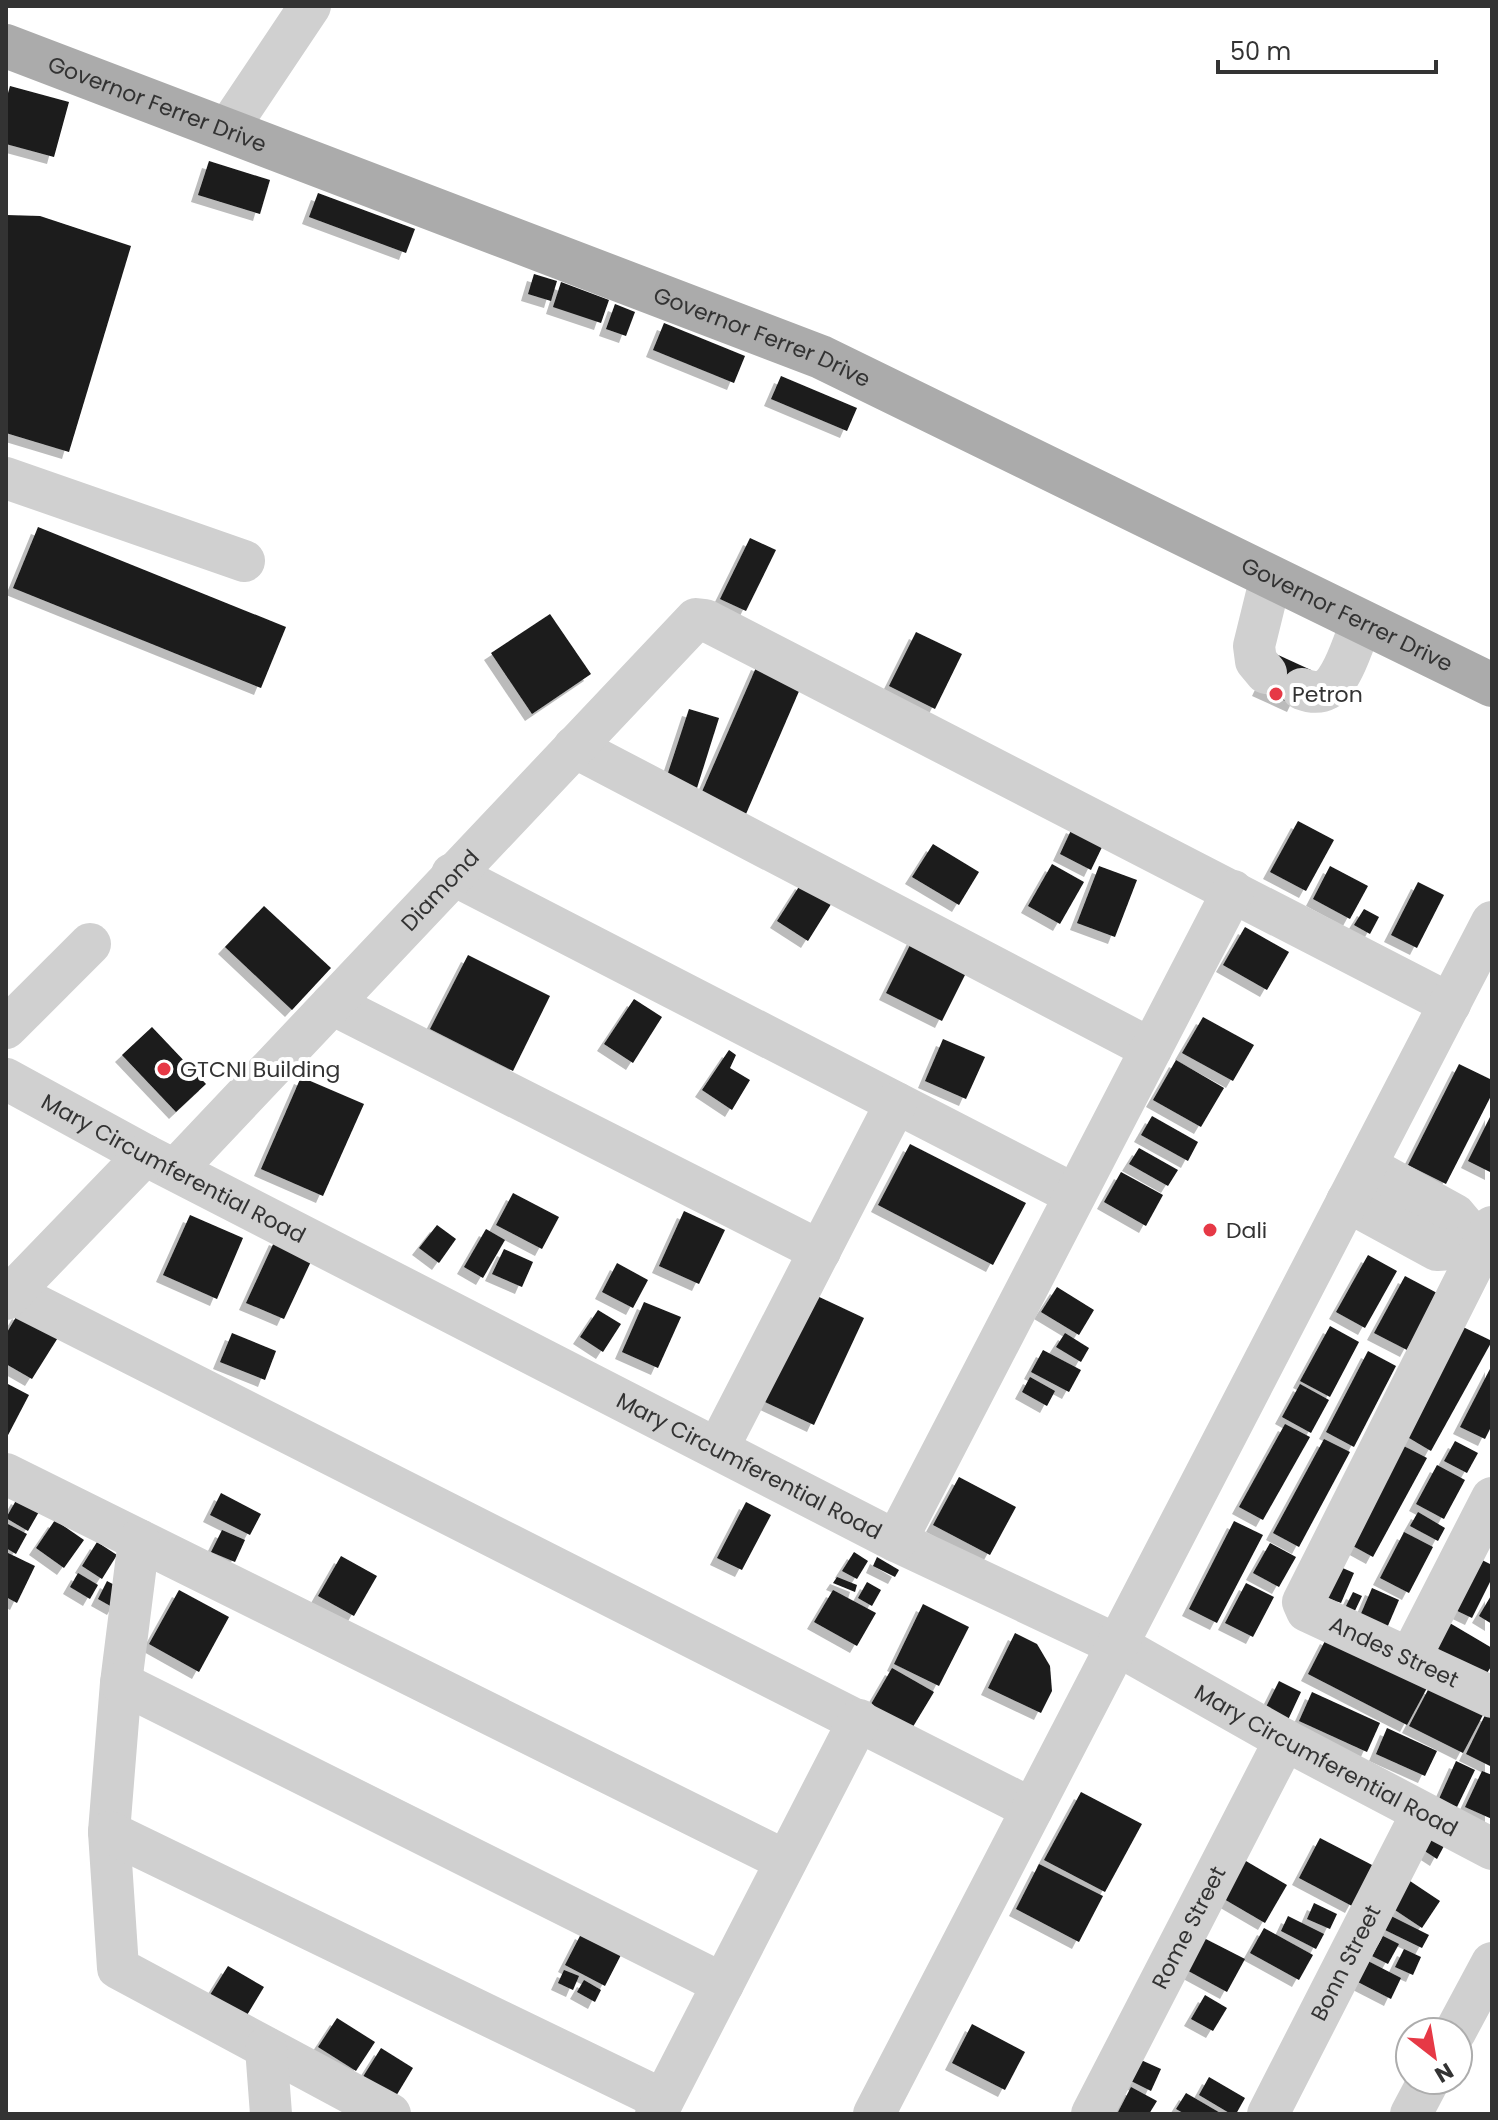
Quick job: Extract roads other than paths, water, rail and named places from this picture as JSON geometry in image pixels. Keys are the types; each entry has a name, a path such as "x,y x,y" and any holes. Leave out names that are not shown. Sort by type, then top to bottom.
{"main road":[{"name":"Governor Ferrer Drive","path":"6,46 821,357 1492,685"}],"street":[{"path":"227,130 310,6"},
{"path":"6,478 244,561"},
{"path":"1271,577 1254,646 1256,661 1284,681 1313,693 1326,690 1336,682 1362,621"},
{"name":"Diamond","path":"9,1296 332,1004 696,619 705,620 1233,891"},
{"path":"574,747 1151,1049"},
{"path":"452,874 1075,1195"},
{"path":"896,1541 1233,891 1450,1004"},
{"path":"874,2114 1492,922"},
{"path":"6,1028 90,944"},
{"path":"332,1004 820,1251"},
{"name":"Mary Circumferential Road","path":"6,1079 160,1162 896,1541 1117,1645 1285,1740 1492,1849"},
{"path":"718,1448 896,1103"},
{"path":"1356,1184 1437,1250 1489,1242"},
{"name":"Andes Street","path":"1489,1242 1304,1600 1307,1611 1492,1697"},
{"path":"9,1296 1032,1809"},
{"path":"6,1474 786,1861"},
{"path":"1410,1658 1492,1498"},
{"path":"139,1540 121,1683 109,1832 118,1968 390,2114"},
{"path":"121,1683 723,1984"},
{"path":"109,1832 659,2107 859,1720"},
{"name":"Rome Street","path":"1092,2114 1285,1740"},
{"name":"Bonn Street","path":"1268,2114 1422,1813"},
{"path":"1464,2016 1492,1963"},
{"path":"266,2048 271,2114"},
{"path":"1411,2114 1421,2096"}],"place":[{"name":"Petron","path":"1276,694"},
{"name":"GTCNI Building","path":"164,1069"},
{"name":"Dali","path":"1210,1230"}]}
